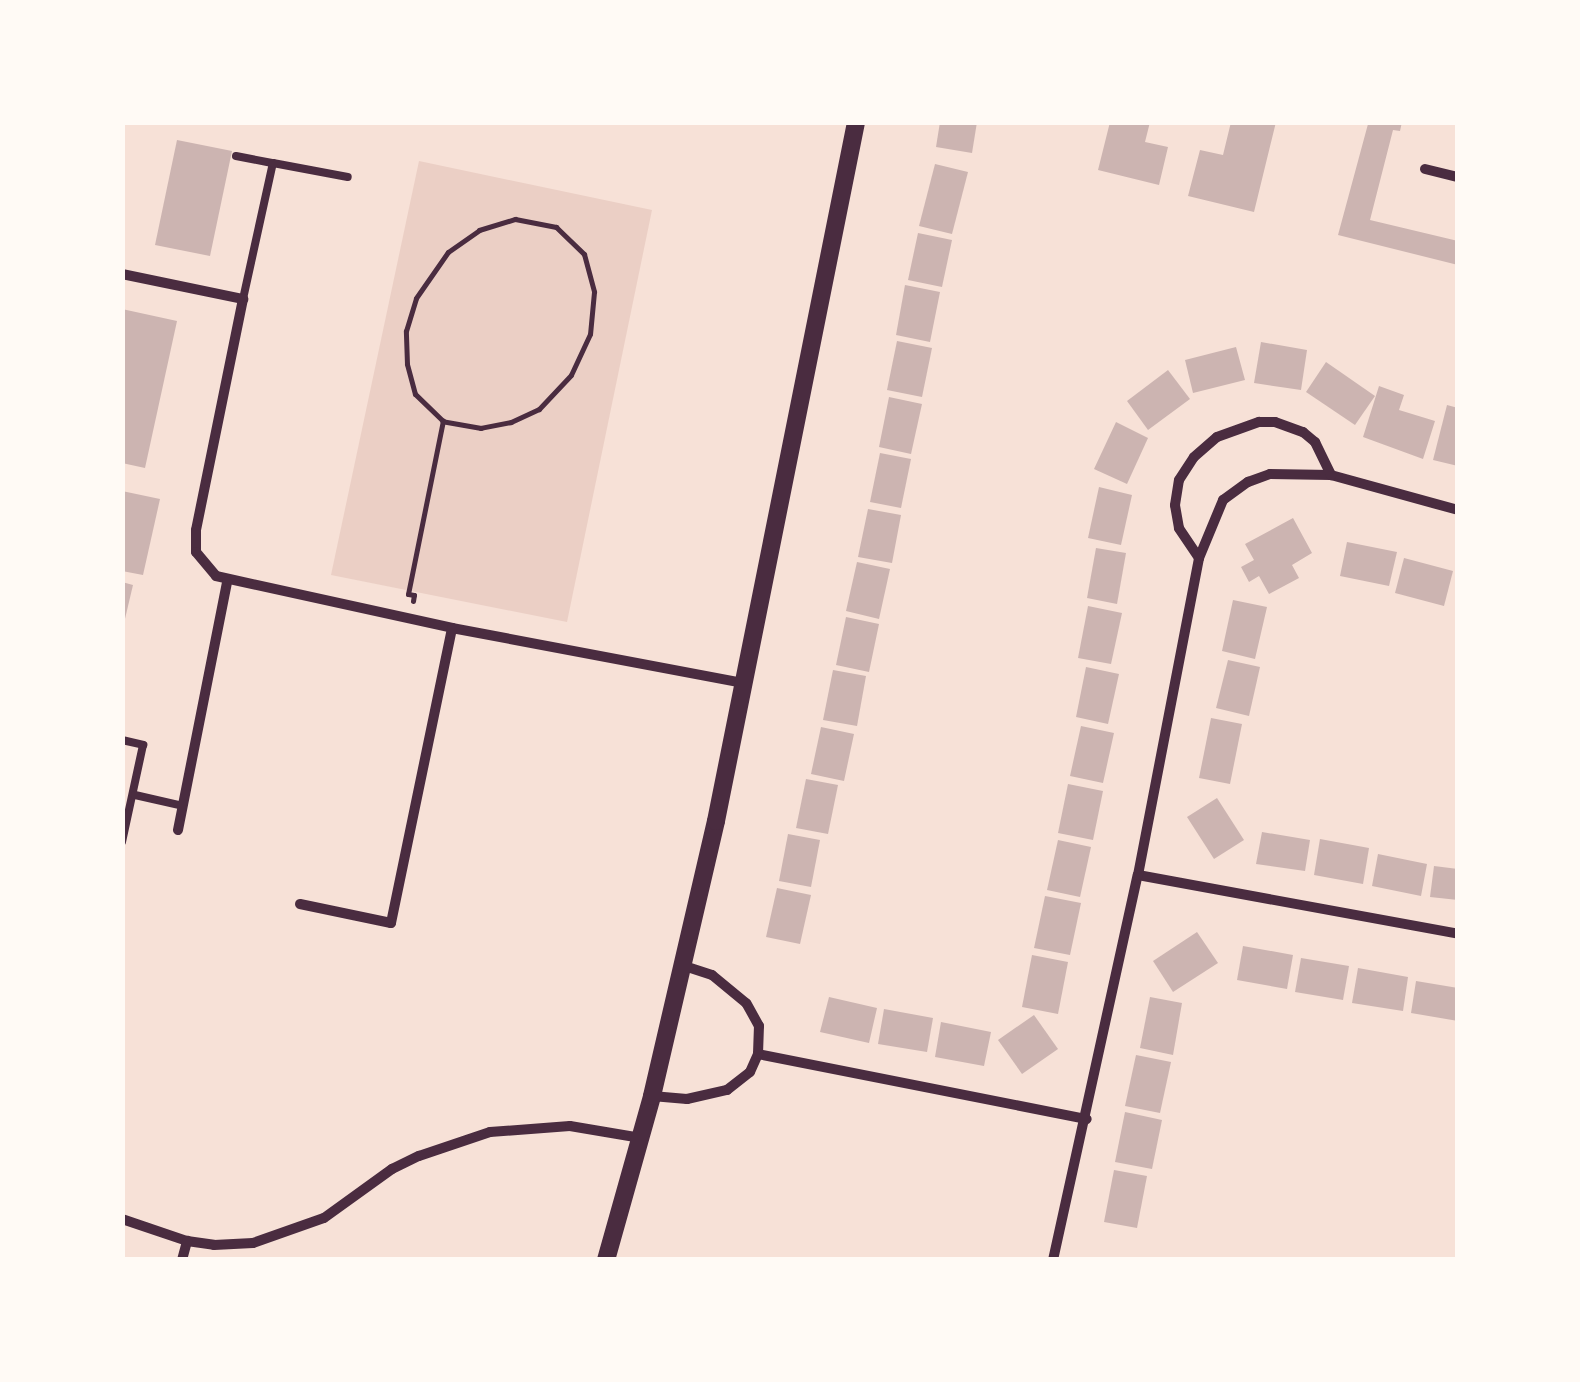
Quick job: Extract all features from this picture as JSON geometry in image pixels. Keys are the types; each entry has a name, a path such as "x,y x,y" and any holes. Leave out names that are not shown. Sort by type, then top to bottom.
{"street":[{"path":"606,1260 684,966 856,122"},
{"path":"1425,169 1457,174"},
{"path":"122,274 242,299 195,542 206,569 227,582 744,683"},
{"path":"1199,558 1179,528 1176,492 1185,468 1217,436 1259,422 1293,426 1315,442 1332,475"},
{"path":"1053,1260 1138,875 1199,558 1215,513 1248,482 1295,471 1332,475 1458,510"},
{"path":"178,830 227,582"},
{"path":"300,904 392,924 452,628"},
{"path":"1138,875 1458,934"},
{"path":"652,1096 687,1099 727,1090 750,1072 758,1054 760,1026 746,1003 712,975 684,966"},
{"path":"758,1054 1087,1119"},
{"path":"122,1218 187,1241 234,1246 290,1233 324,1218 392,1169 490,1132 557,1125 641,1138"},
{"path":"182,1260 187,1241"}],"lane":[{"path":"236,156 348,177"},
{"path":"242,299 273,164"},
{"path":"122,740 143,744 122,842"},
{"path":"135,795 183,806"}],"path":[{"path":"515,218 556,227 577,244 592,278 590,334 571,375 539,409 512,422 481,428 442,421 415,394 407,364 406,331 416,298 448,252 479,230 515,218"},
{"path":"409,619 414,595 408,594 442,421"}],"shaded area":[{"path":"419,161 652,210 567,622 331,575"}],"building":[{"path":"940,122 977,122 972,153 936,147"},
{"path":"1110,122 1150,122 1145,142 1168,147 1159,185 1098,170"},
{"path":"1231,122 1276,122 1254,212 1188,196 1200,150 1223,155"},
{"path":"1402,122 1400,131 1393,130 1370,220 1458,241 1458,265 1338,235 1368,124"},
{"path":"177,140 232,151 210,256 155,245"},
{"path":"935,164 968,172 952,234 919,226"},
{"path":"918,233 952,240 942,287 908,280"},
{"path":"905,285 940,292 930,342 896,335"},
{"path":"122,309 177,321 145,468 122,463"},
{"path":"897,341 932,348 922,397 887,390"},
{"path":"1261,342 1307,350 1301,390 1254,383"},
{"path":"1236,347 1245,380 1193,393 1185,360"},
{"path":"1326,362 1375,396 1355,425 1306,392"},
{"path":"1168,370 1190,399 1148,430 1127,401"},
{"path":"1379,386 1404,395 1399,410 1435,421 1423,459 1363,437"},
{"path":"889,397 922,404 911,454 879,447"},
{"path":"1447,405 1458,408 1458,466 1433,460"},
{"path":"1116,422 1148,438 1127,484 1094,469"},
{"path":"880,453 911,459 901,508 870,502"},
{"path":"1099,487 1132,495 1121,545 1088,538"},
{"path":"122,491 160,499 143,575 122,571"},
{"path":"868,509 901,515 892,563 858,557"},
{"path":"1293,518 1312,553 1292,565 1299,578 1269,594 1259,576 1249,582 1241,567 1254,560 1245,544"},
{"path":"1347,542 1397,552 1389,586 1340,576"},
{"path":"1096,548 1126,553 1117,604 1087,598"},
{"path":"1404,558 1453,571 1444,606 1395,593"},
{"path":"857,562 890,569 879,619 846,611"},
{"path":"122,582 133,585 124,623 122,623"},
{"path":"1233,600 1267,607 1255,659 1222,651"},
{"path":"1088,606 1122,613 1111,664 1078,658"},
{"path":"846,617 879,624 869,672 836,665"},
{"path":"1228,660 1260,667 1249,716 1216,708"},
{"path":"1086,667 1119,674 1108,724 1076,717"},
{"path":"833,670 866,676 857,726 823,720"},
{"path":"1211,718 1242,724 1230,784 1199,778"},
{"path":"1081,726 1114,733 1103,783 1070,776"},
{"path":"821,727 854,734 844,781 811,774"},
{"path":"806,779 838,785 828,834 796,828"},
{"path":"1068,784 1103,791 1093,840 1058,833"},
{"path":"1217,798 1244,840 1214,859 1187,817"},
{"path":"1262,832 1310,840 1305,871 1256,864"},
{"path":"788,834 820,840 811,887 779,881"},
{"path":"1320,839 1369,848 1363,884 1314,875"},
{"path":"1058,840 1091,847 1080,897 1047,890"},
{"path":"1378,854 1427,864 1421,896 1372,886"},
{"path":"1434,866 1458,869 1458,900 1430,897"},
{"path":"777,888 811,895 800,944 766,937"},
{"path":"1045,896 1081,903 1070,955 1034,948"},
{"path":"1197,932 1218,963 1173,992 1153,961"},
{"path":"1243,946 1293,955 1287,989 1237,980"},
{"path":"1032,955 1068,962 1058,1014 1022,1007"},
{"path":"1301,958 1349,966 1343,1000 1295,992"},
{"path":"1358,968 1408,977 1403,1011 1352,1003"},
{"path":"1416,981 1458,988 1458,1021 1411,1013"},
{"path":"829,997 877,1008 869,1043 820,1032"},
{"path":"1150,997 1182,1003 1173,1055 1140,1048"},
{"path":"884,1009 933,1018 927,1052 878,1044"},
{"path":"1034,1015 1058,1049 1022,1074 998,1040"},
{"path":"941,1022 991,1032 984,1066 935,1057"},
{"path":"1136,1055 1171,1062 1160,1113 1125,1106"},
{"path":"1125,1112 1162,1120 1152,1169 1115,1162"},
{"path":"1114,1170 1147,1176 1137,1228 1104,1222"}]}
